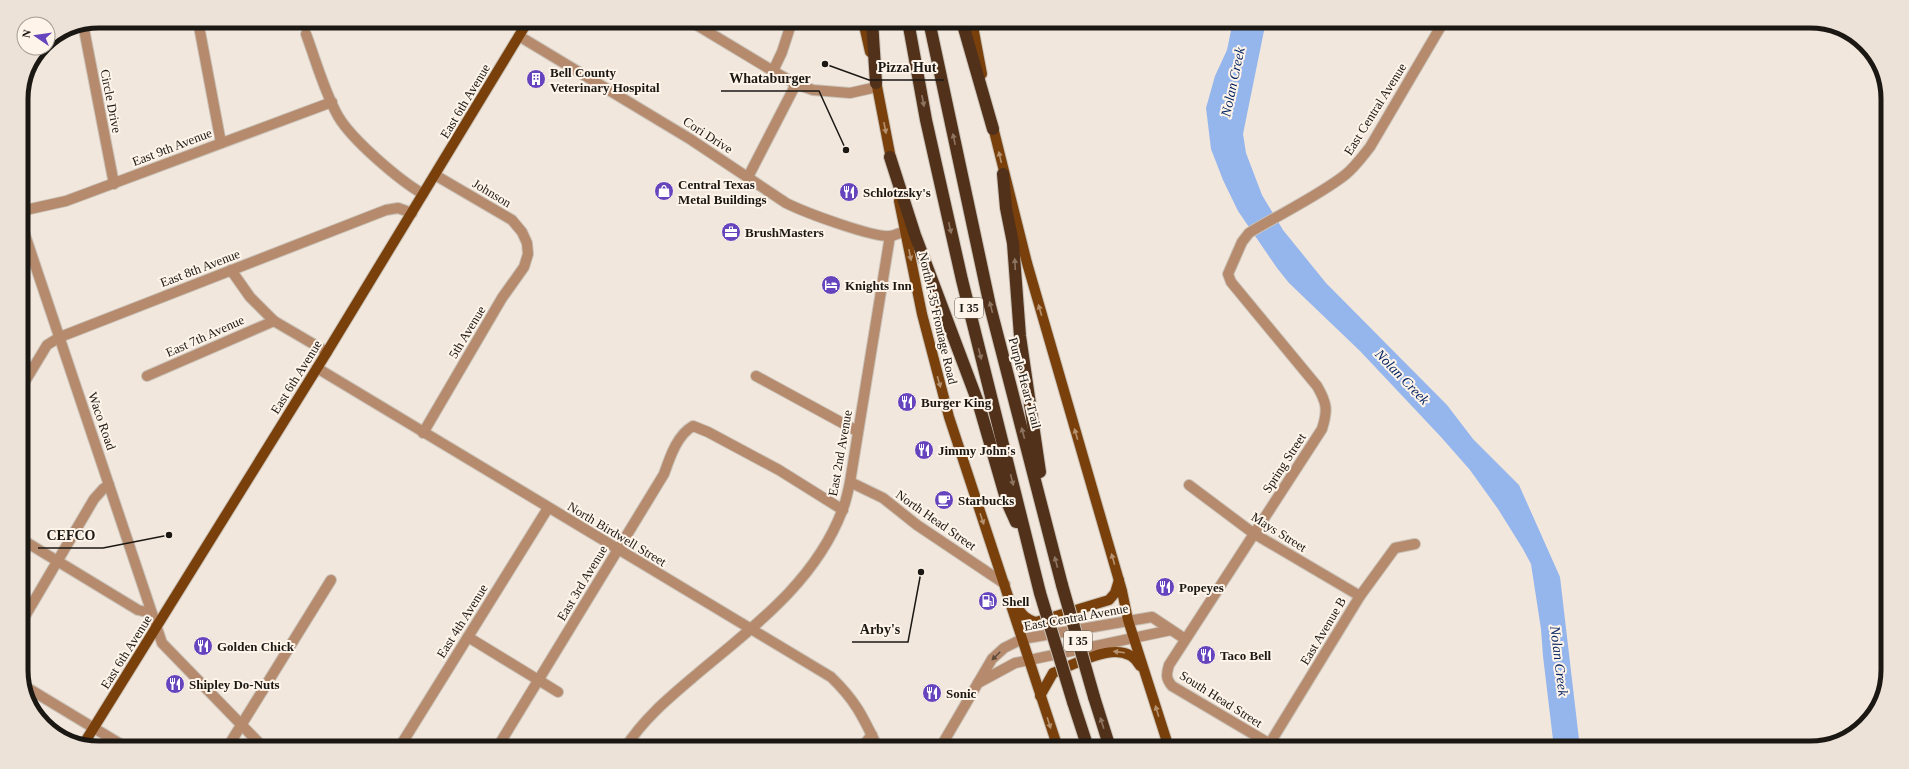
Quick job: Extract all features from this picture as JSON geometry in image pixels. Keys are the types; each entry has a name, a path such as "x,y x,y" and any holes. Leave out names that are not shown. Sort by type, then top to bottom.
{"highway":[{"path":"873,28 877,85"},
{"name":"I 35","path":"909,28 926,120 962,280 1040,593 1086,741"},
{"name":"Purple Heart Trail","path":"930,28 990,306 1062,585 1108,741"},
{"path":"964,28 993,129"},
{"path":"890,157 915,235 974,392 1007,502 1031,557"},
{"path":"1003,174 1006,208 1013,244 1021,343 1050,539"}],"main road":[{"name":"East 6th Avenue","path":"86,740 327,352 524,28"},
{"name":"North I-35 Frontage Road","path":"865,28 931,354 962,461 1005,584 1056,741"},
{"path":"973,28 1003,174 1030,276 1119,580 1128,620 1167,741"},
{"path":"1005,584 1022,616 1036,622 1109,600 1115,593 1119,580"},
{"path":"1040,696 1053,673 1110,651 1132,655 1139,663 1151,689"}],"street":[{"path":"199,28 221,142"},
{"path":"701,28 796,84 820,92 850,94 877,85"},
{"path":"772,71 782,52 790,28"},
{"name":"East Central Avenue","path":"1228,274 1242,242 1249,233 1345,175 1357,164 1370,147 1440,28"},
{"name":"Circle Drive","path":"84,29 114,184"},
{"path":"306,34 332,102 350,134 410,187 423,194"},
{"name":"Cori Drive","path":"519,36 690,139 748,177 772,195 801,210 875,234 890,236"},
{"path":"748,177 796,84"},
{"name":"East 9th Avenue","path":"28,209 66,201 221,142 332,102"},
{"name":"Johnson","path":"435,175 512,220 522,232 527,243"},
{"name":"East 8th Avenue","path":"28,376 47,345 60,337 386,210 398,208 412,213"},
{"path":"890,236 906,231"},
{"name":"East 2nd Avenue","path":"630,741 647,718 664,702 789,594 809,571 834,530 843,510 850,482 857,431 890,236"},
{"name":"Waco Road","path":"28,243 162,643 257,741"},
{"name":"5th Avenue","path":"423,433 502,298 524,267 528,254 527,243"},
{"path":"231,270 250,297 274,321 327,352"},
{"name":"Spring Street","path":"1167,671 1185,639 1322,429 1327,414 1325,399 1317,386 1232,282 1228,274"},
{"name":"East 7th Avenue","path":"147,376 274,321"},
{"name":"North Birdwell Street","path":"317,368 831,677 848,693 860,711 875,741"},
{"path":"756,376 857,431"},
{"name":"East 3rd Avenue","path":"501,741 664,474 673,451 686,430 693,426 708,432 779,470 843,510"},
{"name":"North Head Street","path":"850,482 883,498 917,525 1005,584"},
{"path":"28,611 94,499 103,489 110,485"},
{"name":"Mays Street","path":"1189,485 1253,534 1360,596"},
{"name":"East 4th Avenue","path":"403,741 548,508"},
{"path":"28,543 138,610 151,613"},
{"name":"East Avenue B","path":"1272,741 1360,596 1395,548 1415,544"},
{"path":"230,741 331,580"},
{"name":"East Central Avenue","path":"944,741 992,659 1004,648 1022,639 1152,617 1185,639"},
{"name":"East Central Avenue","path":"978,683 1003,668 1029,659 1171,630"},
{"path":"468,637 558,692"},
{"name":"South Head Street","path":"1167,671 1167,680 1172,686 1261,741"},
{"path":"31,690 115,741"},
{"path":"867,741 872,735"}],"water":[{"name":"Nolan Creek","path":"1232,28 1265,28 1243,134 1246,153 1262,195 1283,230 1326,283 1447,405 1473,439 1519,485 1560,577 1579,741 1553,741 1541,629 1531,564 1498,509 1470,470 1441,437 1360,351 1289,283 1238,211 1223,180 1211,149 1206,108 1215,76 1227,50"}],"place":[{"name":"Pizza Hut","path":"825,64"},
{"name":"Bell County Veterinary Hospital","path":"536,79"},
{"name":"Whataburger","path":"846,150"},
{"name":"Central Texas Metal Buildings","path":"664,191"},
{"name":"Schlotzsky's","path":"849,192"},
{"name":"BrushMasters","path":"731,232"},
{"name":"Knights Inn","path":"831,285"},
{"name":"Burger King","path":"907,402"},
{"name":"Jimmy John's","path":"924,450"},
{"name":"Starbucks","path":"944,500"},
{"name":"CEFCO","path":"169,535"},
{"name":"Arby's","path":"921,572"},
{"name":"Popeyes","path":"1165,587"},
{"name":"Shell","path":"988,601"},
{"name":"Golden Chick","path":"203,646"},
{"name":"Taco Bell","path":"1206,655"},
{"name":"Shipley Do-Nuts","path":"175,684"},
{"name":"Sonic","path":"932,693"}]}
